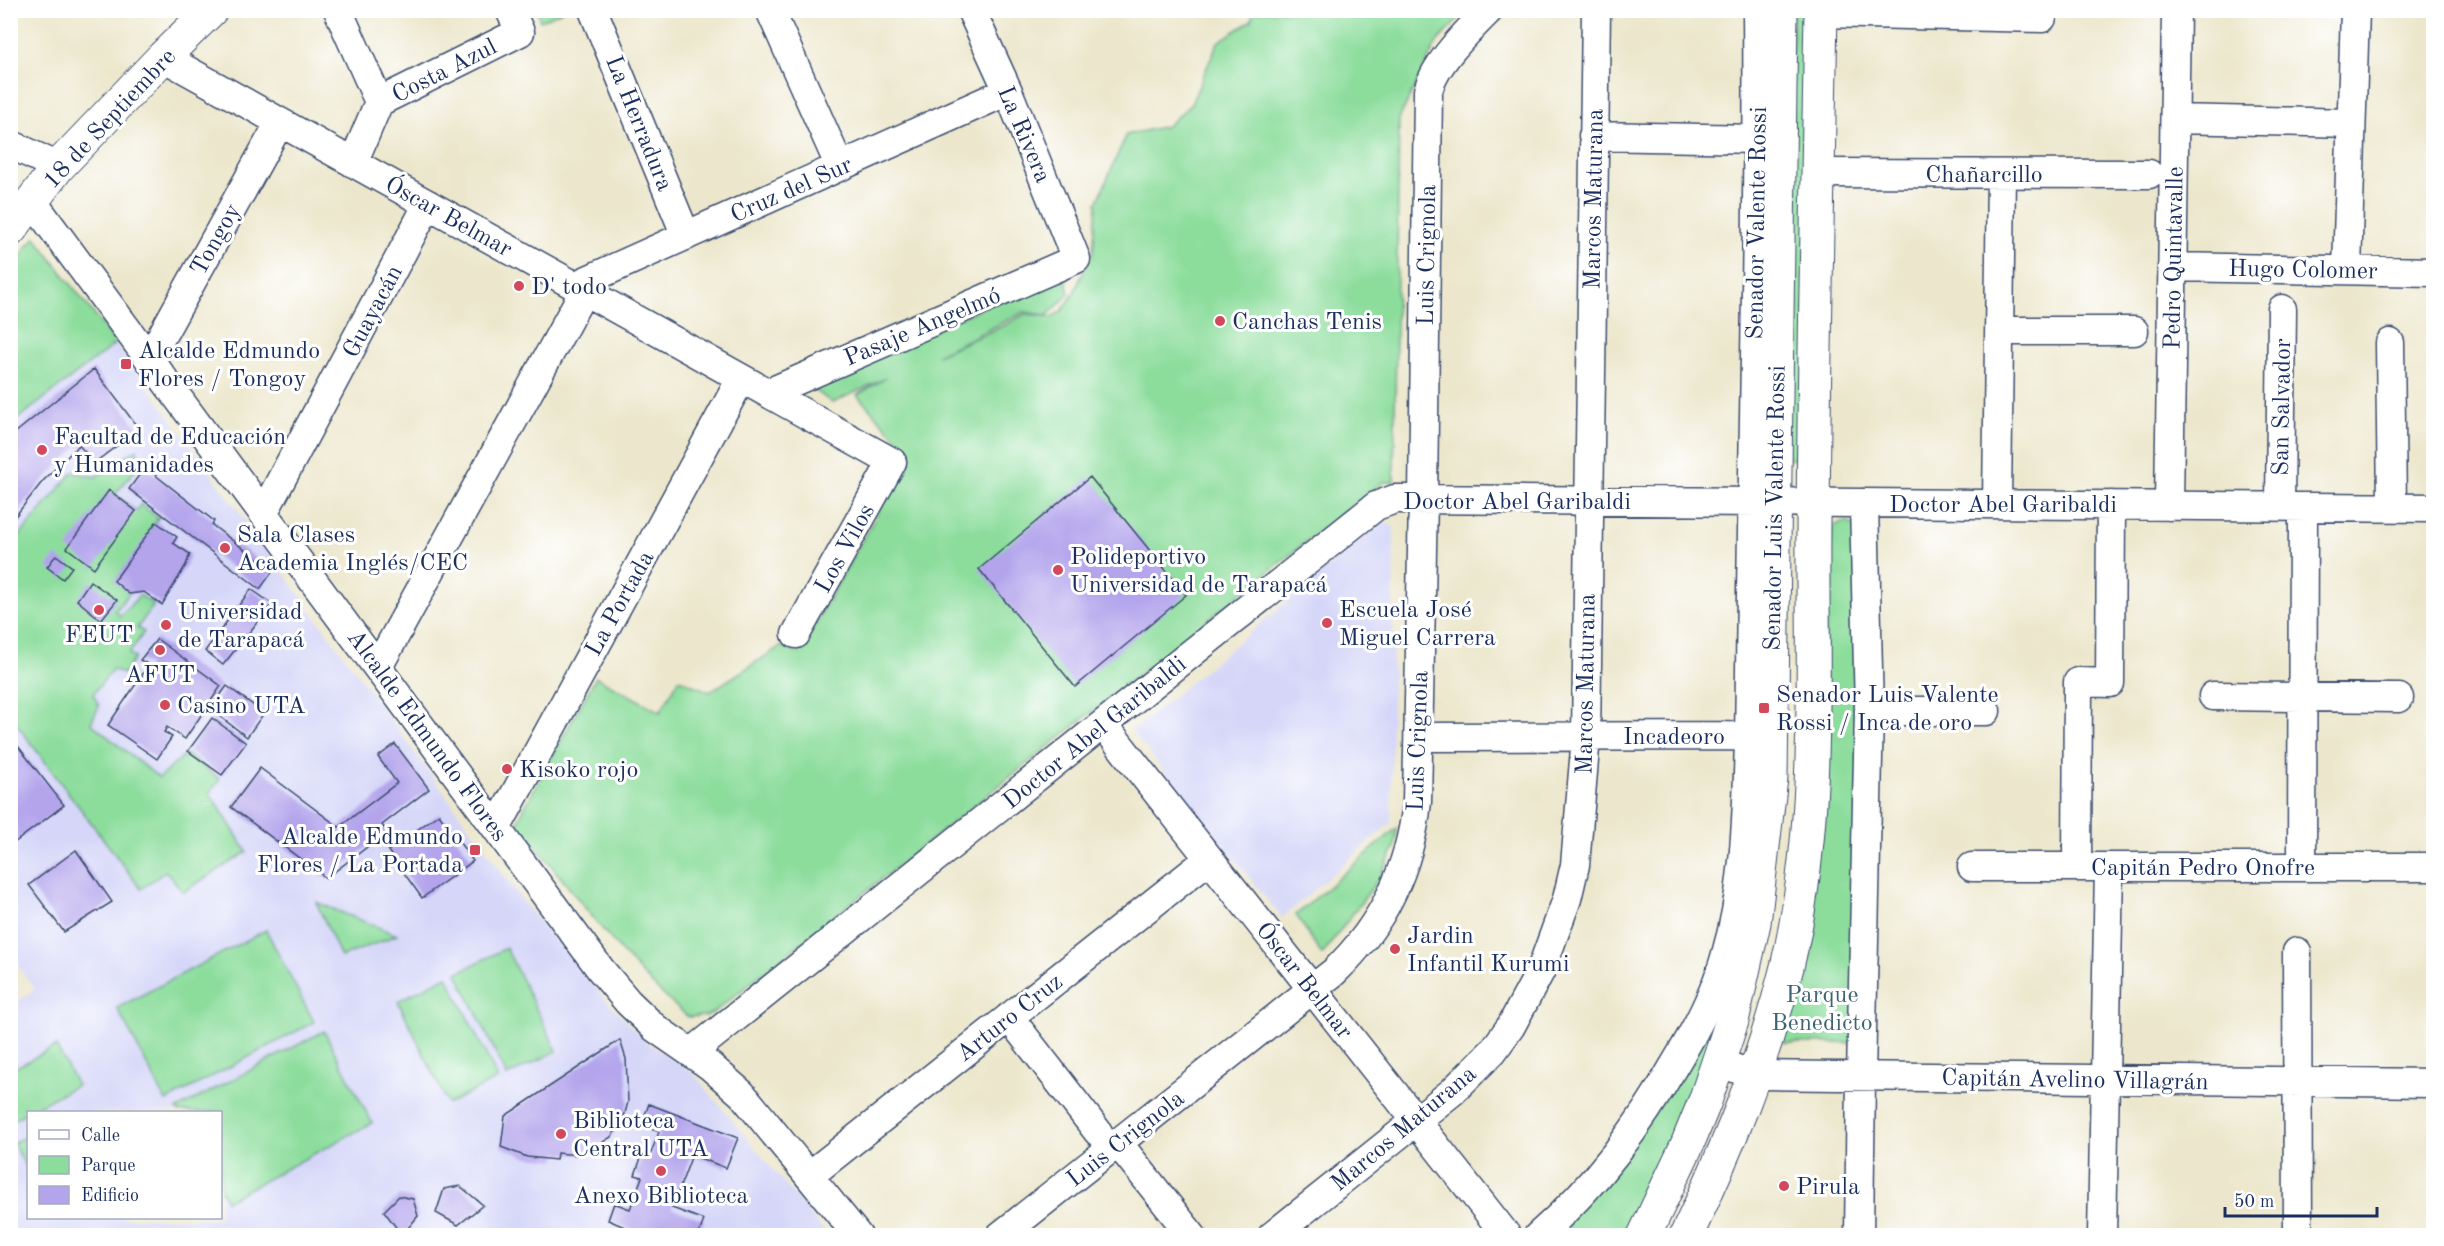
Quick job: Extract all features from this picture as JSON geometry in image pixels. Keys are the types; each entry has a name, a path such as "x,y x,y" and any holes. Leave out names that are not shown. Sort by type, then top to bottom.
{"main road":[{"name":"18 de Septiembre","path":"10,230 58,167 211,10"},
{"name":"Senador Luis Valente Rossi","path":"1644,1236 1687,1145 1732,1021 1754,923 1771,778 1763,502 1781,10"},
{"name":"Senador Luis Valente Rossi","path":"1686,1236 1731,1139 1756,1076 1786,968 1796,922 1805,847 1812,703 1821,12"}],"street":[{"name":"Costa Azul","path":"338,10 379,102"},
{"name":"Costa Azul","path":"353,163 379,102 520,32 510,10"},
{"name":"La Herradura","path":"593,10 686,236"},
{"path":"770,10 840,167"},
{"name":"La Rivera","path":"971,10 1008,91 1076,259"},
{"name":"Luis Crignola","path":"1000,1236 1108,1137 1312,989 1342,964 1364,940 1396,888 1408,854 1415,820 1419,736 1428,91 1439,66 1488,10"},
{"name":"Marcos Maturana","path":"1272,1236 1452,1092 1493,1051 1511,1026 1541,970 1564,908 1575,865 1586,736 1596,10"},
{"name":"Senador Valente Rossi","path":"1538,1236 1587,1189 1634,1131 1683,1050 1716,984 1726,954 1739,894 1746,813 1763,502 1757,10"},
{"name":"Pedro Quintavalle","path":"2169,506 2176,10"},
{"path":"2347,270 2355,10"},
{"path":"1821,12 2042,18"},
{"name":"Óscar Belmar","path":"163,57 892,462"},
{"name":"Cruz del Sur","path":"579,288 686,236 1008,91"},
{"path":"2175,119 2351,123"},
{"name":"Tongoy","path":"150,357 280,122"},
{"path":"1593,136 1758,139"},
{"path":"10,144 58,167"},
{"name":"Chañarcillo","path":"1818,173 2150,174"},
{"path":"1997,504 2001,174"},
{"name":"Alcalde Edmundo Flores","path":"33,202 616,988 655,1028 728,1080 742,1094 858,1236"},
{"name":"Guayacán","path":"264,512 428,204"},
{"name":"Pasaje Angelmó","path":"768,393 1076,259"},
{"name":"Hugo Colomer","path":"2172,267 2433,272"},
{"path":"378,667 579,288"},
{"name":"San Salvador","path":"2282,309 2291,506"},
{"path":"2000,331 2134,331"},
{"path":"2390,343 2392,507"},
{"name":"La Portada","path":"497,827 741,379"},
{"name":"Los Vilos","path":"796,634 892,462"},
{"name":"Doctor Abel Garibaldi","path":"691,1053 1376,506 1395,499 2433,508"},
{"path":"1859,1236 1869,711 1864,503"},
{"path":"2077,867 2078,682 2110,683 2111,505"},
{"path":"2291,506 2303,697 2302,867"},
{"path":"2212,696 2399,698"},
{"path":"1869,711 1986,711"},
{"name":"Óscar Belmar","path":"1103,724 1507,1236"},
{"name":"Incadeoro","path":"1419,736 1749,736"},
{"name":"Arturo Cruz","path":"810,1175 1209,858"},
{"name":"Capitán Pedro Onofre","path":"1972,867 2433,867"},
{"path":"2102,1236 2109,867"},
{"path":"2297,952 2298,1236"},
{"path":"1009,1017 1192,1236"},
{"name":"Capitán Avelino Villagrán","path":"1718,1064 1756,1076 2433,1083"}],"shaded area":[{"name":"Universidad de Tarapacá","path":"35,237 116,343 528,908 604,998 645,1041 693,1073 827,1235 11,1235 11,1006 35,989 11,957 10,268"},
{"name":"Escuela José Miguel Carrera","path":"1383,521 1394,527 1391,823 1282,918 1132,731"}],"green space":[{"path":"537,10 562,10 562,11 540,21"},
{"name":"Polideportivo Universidad de Tarapacá","path":"1253,11 1466,11 1437,42 1399,119 1394,482 1384,482 1365,495 714,1012 706,1016 688,1017 664,996 620,950 517,824 596,677 660,712 679,679 710,692 781,646 799,653 911,454 857,395 886,378 832,403 804,382 1065,274 1069,294 1048,315 1024,312 937,355 1025,314 1052,317 1062,311 1071,298 1093,252 1097,203 1126,135 1167,126 1191,104 1218,42 1252,20"},
{"path":"1793,11 1812,11 1806,458 1786,459"},
{"path":"35,237 116,343 11,424 11,268"},
{"path":"137,449 139,466 115,494 136,511 141,504 158,518 144,541 137,584 115,611 120,616 140,595 154,605 137,628 144,632 129,654 135,658 123,674 113,669 93,694 99,706 91,723 159,778 186,754 220,779 210,793 247,852 183,892 166,871 141,889 11,717 11,546 73,472 95,477"},
{"name":"Parque Benedicto","path":"1845,522 1860,527 1857,1043 1785,1043 1782,1035 1813,825 1832,526"},
{"path":"1397,828 1395,847 1378,880 1322,955 1296,915"},
{"path":"316,902 397,935 341,957"},
{"path":"266,930 314,1022 166,1101 117,1008"},
{"path":"506,948 557,1051 507,1076 457,973"},
{"path":"447,976 498,1079 448,1104 398,1001"},
{"path":"1716,999 1715,1037 1631,1235 1551,1236"},
{"path":"324,1031 372,1123 226,1201 222,1193 222,1111 178,1111 177,1109"},
{"path":"56,1046 77,1085 11,1121 11,1070"},
{"path":"27,1136 27,1169 13,1143"}],"building":[{"name":"Facultad de Educación y Humanidades","path":"94,369 139,429 94,463 79,445 42,482 10,523 10,437"},
{"name":"Sala Clases Academia Inglés/CEC","path":"145,467 214,521 212,525 273,571 260,589 129,489"},
{"path":"1090,477 1186,595 1075,687 979,569"},
{"path":"109,490 136,511 94,568 67,548"},
{"path":"156,522 177,537 173,543 190,554 162,605 144,592 129,594 114,581"},
{"path":"56,555 72,567 63,579 47,567"},
{"name":"FEUT","path":"90,581 117,600 101,620 77,600"},
{"path":"251,589 272,604 223,665 205,651"},
{"name":"Casino UTA","path":"157,639 221,686 185,739 167,727 164,732 172,737 157,759 108,725 149,665 140,660"},
{"path":"227,686 264,713 247,737 210,709"},
{"path":"212,718 246,743 222,775 188,751"},
{"path":"10,736 64,805 10,846"},
{"path":"395,744 429,789 382,825 387,832 326,878 231,807 260,768 339,827 397,783 378,757"},
{"path":"439,814 473,861 422,898 388,851"},
{"path":"76,850 112,902 64,932 29,885"},
{"path":"620,1040 626,1059 628,1102 623,1121 611,1137 578,1155 557,1153 556,1160 527,1157 501,1147 505,1116"},
{"name":"Anexo Biblioteca","path":"649,1104 738,1138 726,1168 692,1155 672,1208 704,1220 698,1236 646,1236 608,1220 614,1203 630,1209 642,1177 635,1175 642,1155 649,1158 659,1132 641,1125"},
{"path":"460,1186 483,1205 458,1225 436,1213 444,1189"},
{"path":"399,1196 413,1199 418,1216 404,1233 398,1230 384,1211"},
{"path":"497,1230 498,1236 472,1236 472,1234"}],"place":[{"name":"D' todo","path":"519,286"},
{"name":"Canchas Tenis","path":"1220,321"},
{"name":"Alcalde Edmundo Flores / Tongoy","path":"126,364"},
{"name":"Facultad de Educación y Humanidades","path":"42,450"},
{"name":"Sala Clases Academia Inglés/CEC","path":"225,548"},
{"name":"Polideportivo Universidad de Tarapacá","path":"1058,570"},
{"name":"FEUT","path":"99,610"},
{"name":"Escuela José Miguel Carrera","path":"1327,623"},
{"name":"Universidad de Tarapacá","path":"166,625"},
{"name":"AFUT","path":"160,650"},
{"name":"Casino UTA","path":"165,705"},
{"name":"Senador Luis Valente Rossi / Inca de oro","path":"1764,708"},
{"name":"Kisoko rojo","path":"507,769"},
{"name":"Alcalde Edmundo Flores / La Portada","path":"475,850"},
{"name":"Jardin Infantil Kurumi","path":"1395,949"},
{"name":"Biblioteca Central UTA","path":"561,1134"},
{"name":"Anexo Biblioteca","path":"661,1171"},
{"name":"Pirula","path":"1784,1186"}]}
